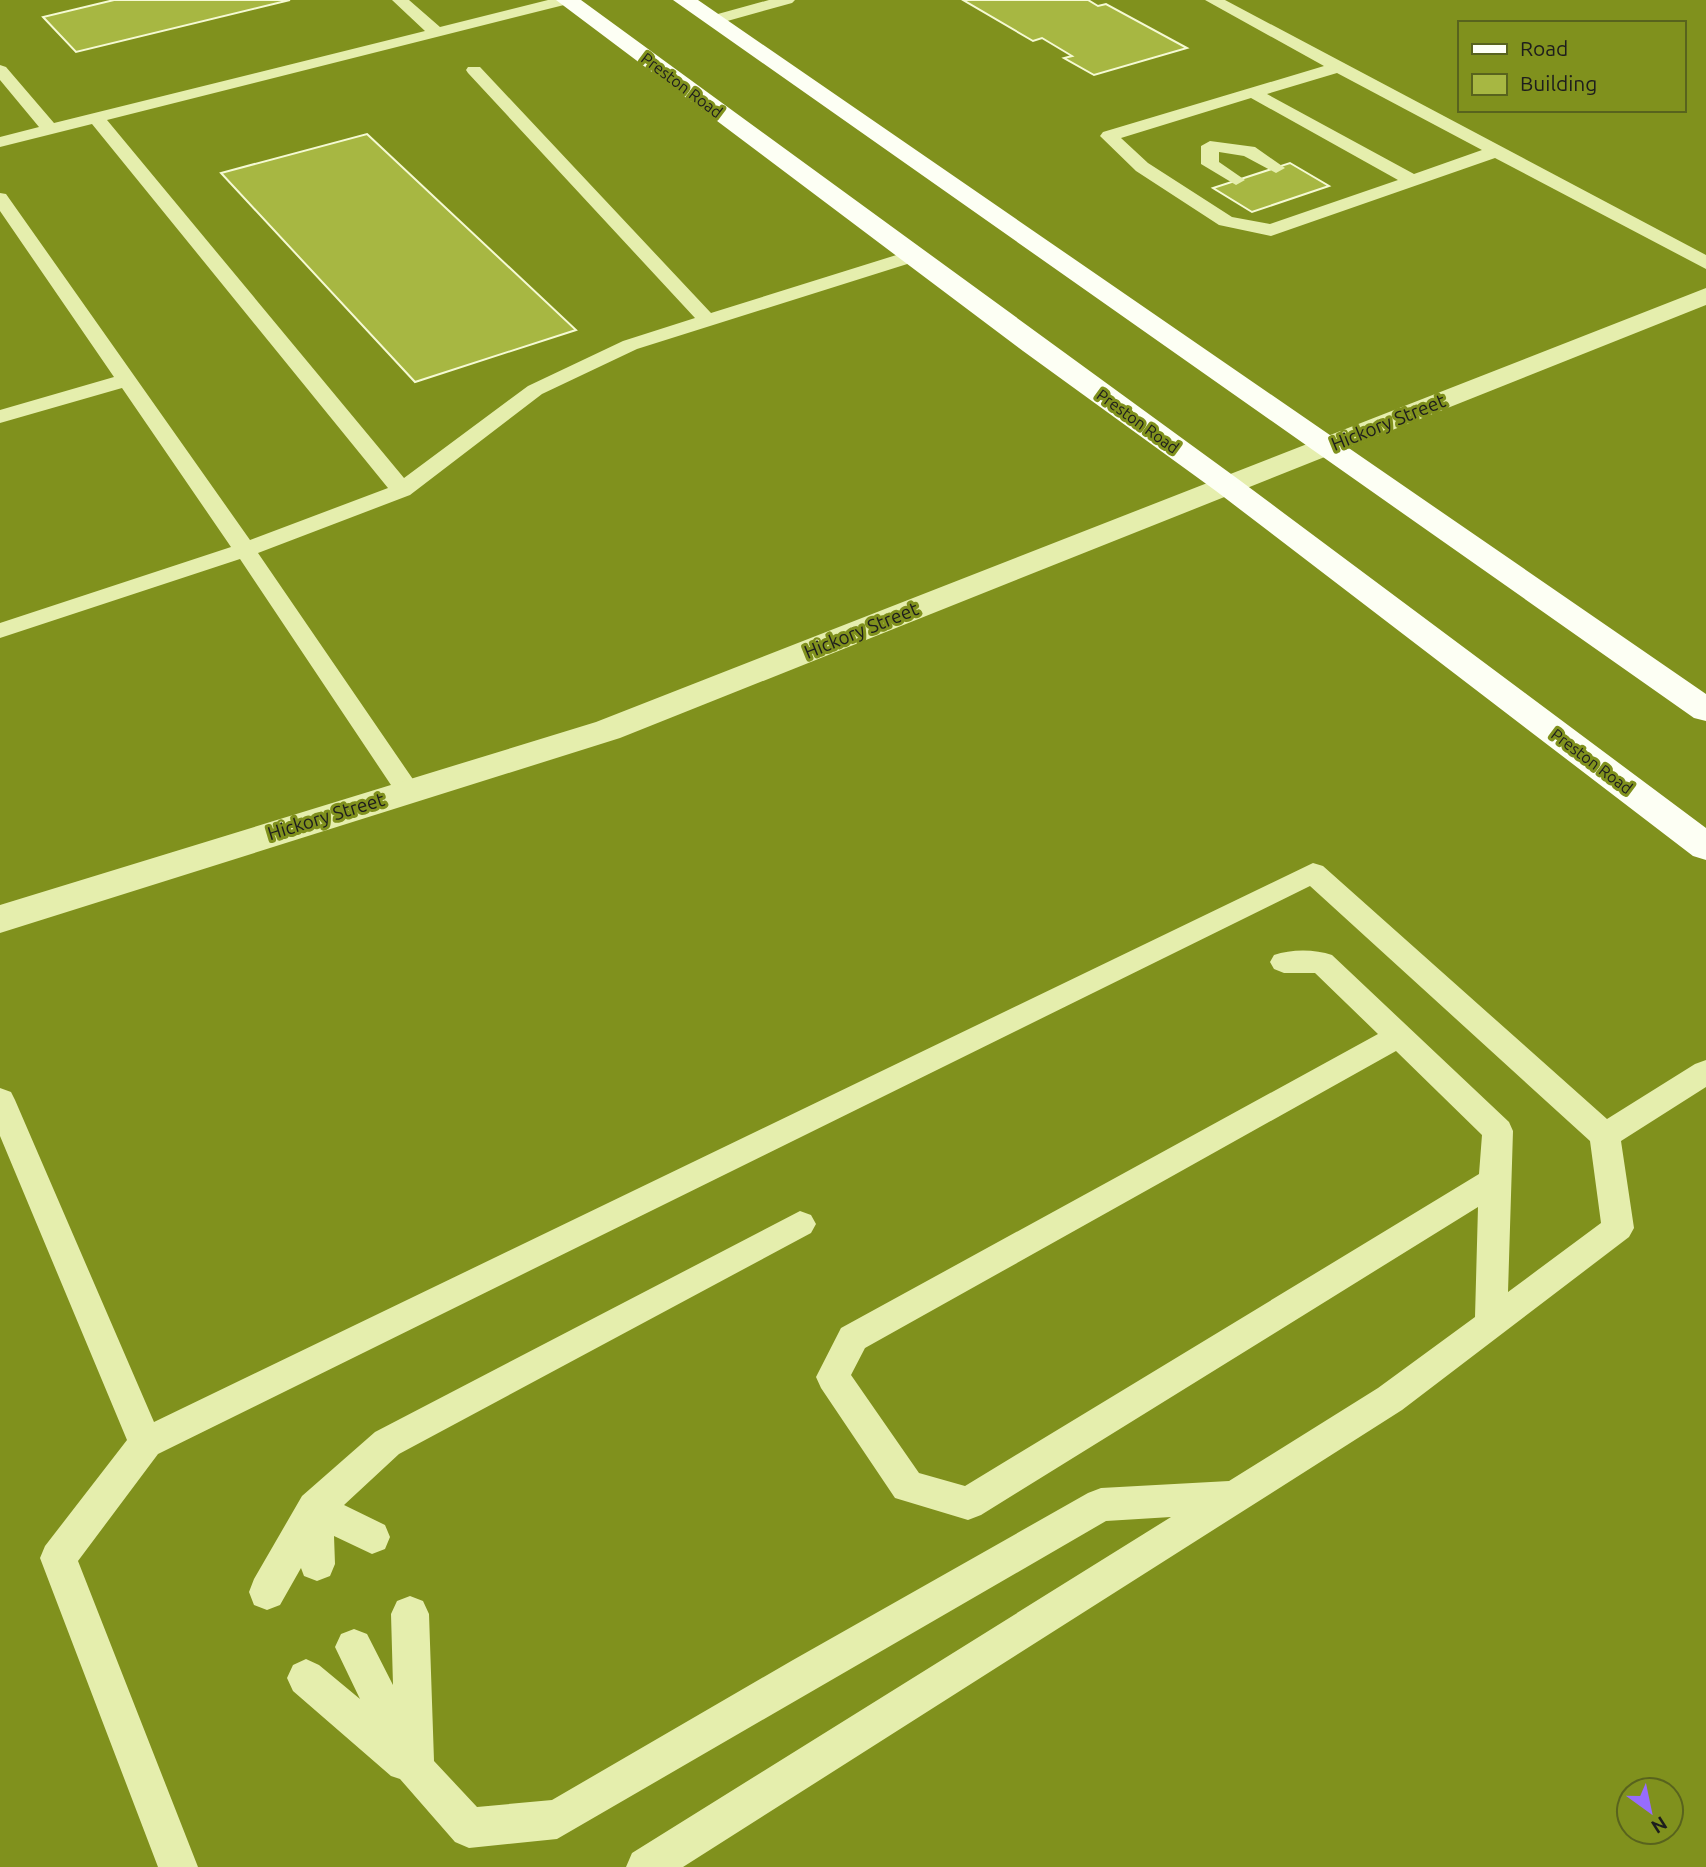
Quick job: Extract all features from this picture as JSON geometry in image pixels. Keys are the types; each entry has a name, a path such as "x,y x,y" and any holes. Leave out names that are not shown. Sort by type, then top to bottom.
{"main road":[{"name":"Preston Road","path":"567,0 913,257 1227,485 1706,847"},
{"path":"684,0 1706,710"}],"street":[{"name":"Hickory Street","path":"0,919 608,730 1706,296"}],"lane":[{"path":"400,0 437,33"},
{"path":"0,142 567,0"},
{"path":"713,20 788,0"},
{"path":"1213,0 1706,263"},
{"path":"1338,66 1109,136 1142,167 1226,221 1271,230 1301,211 1321,204 1341,206 1497,151"},
{"path":"0,70 50,130"},
{"path":"474,70 708,321"},
{"path":"1252,92 1413,181"},
{"path":"96,118 402,490"},
{"path":"1164,119 1255,174"},
{"path":"1199,139 1249,151 1276,168"},
{"path":"1199,139 1210,164 1236,180"},
{"path":"0,198 245,550 408,791"},
{"path":"1282,209 1301,211"},
{"path":"0,631 245,550 402,490 535,390 629,345 913,257"},
{"path":"0,417 126,380"},
{"path":"178,1867 58,1558 146,1443 1313,873 1605,1136 1618,1227 1390,1399 646,1867"},
{"path":"1284,962 1322,962 1498,1131 1494,1181 1491,1323"},
{"path":"1399,1035 853,1338 832,1377 908,1486 968,1503 1494,1181"},
{"path":"1605,1136 1706,1072"},
{"path":"0,1100 146,1443"},
{"path":"268,1592 315,1508 387,1443 800,1224"},
{"path":"306,1678 415,1770 469,1828 556,1819 1101,1505 1234,1497"},
{"path":"315,1508 372,1537"},
{"path":"315,1508 317,1564"},
{"path":"410,1614 415,1770"},
{"path":"354,1647 415,1770"}],"building":[{"path":"114,0 290,0 76,52 43,17"},
{"path":"963,0 1088,0 1098,6 1106,4 1187,48 1094,75 1064,58 1072,56 1042,38 1033,41"},
{"path":"367,134 576,330 415,382 221,173"},
{"path":"1290,163 1329,186 1252,212 1213,188"}]}
